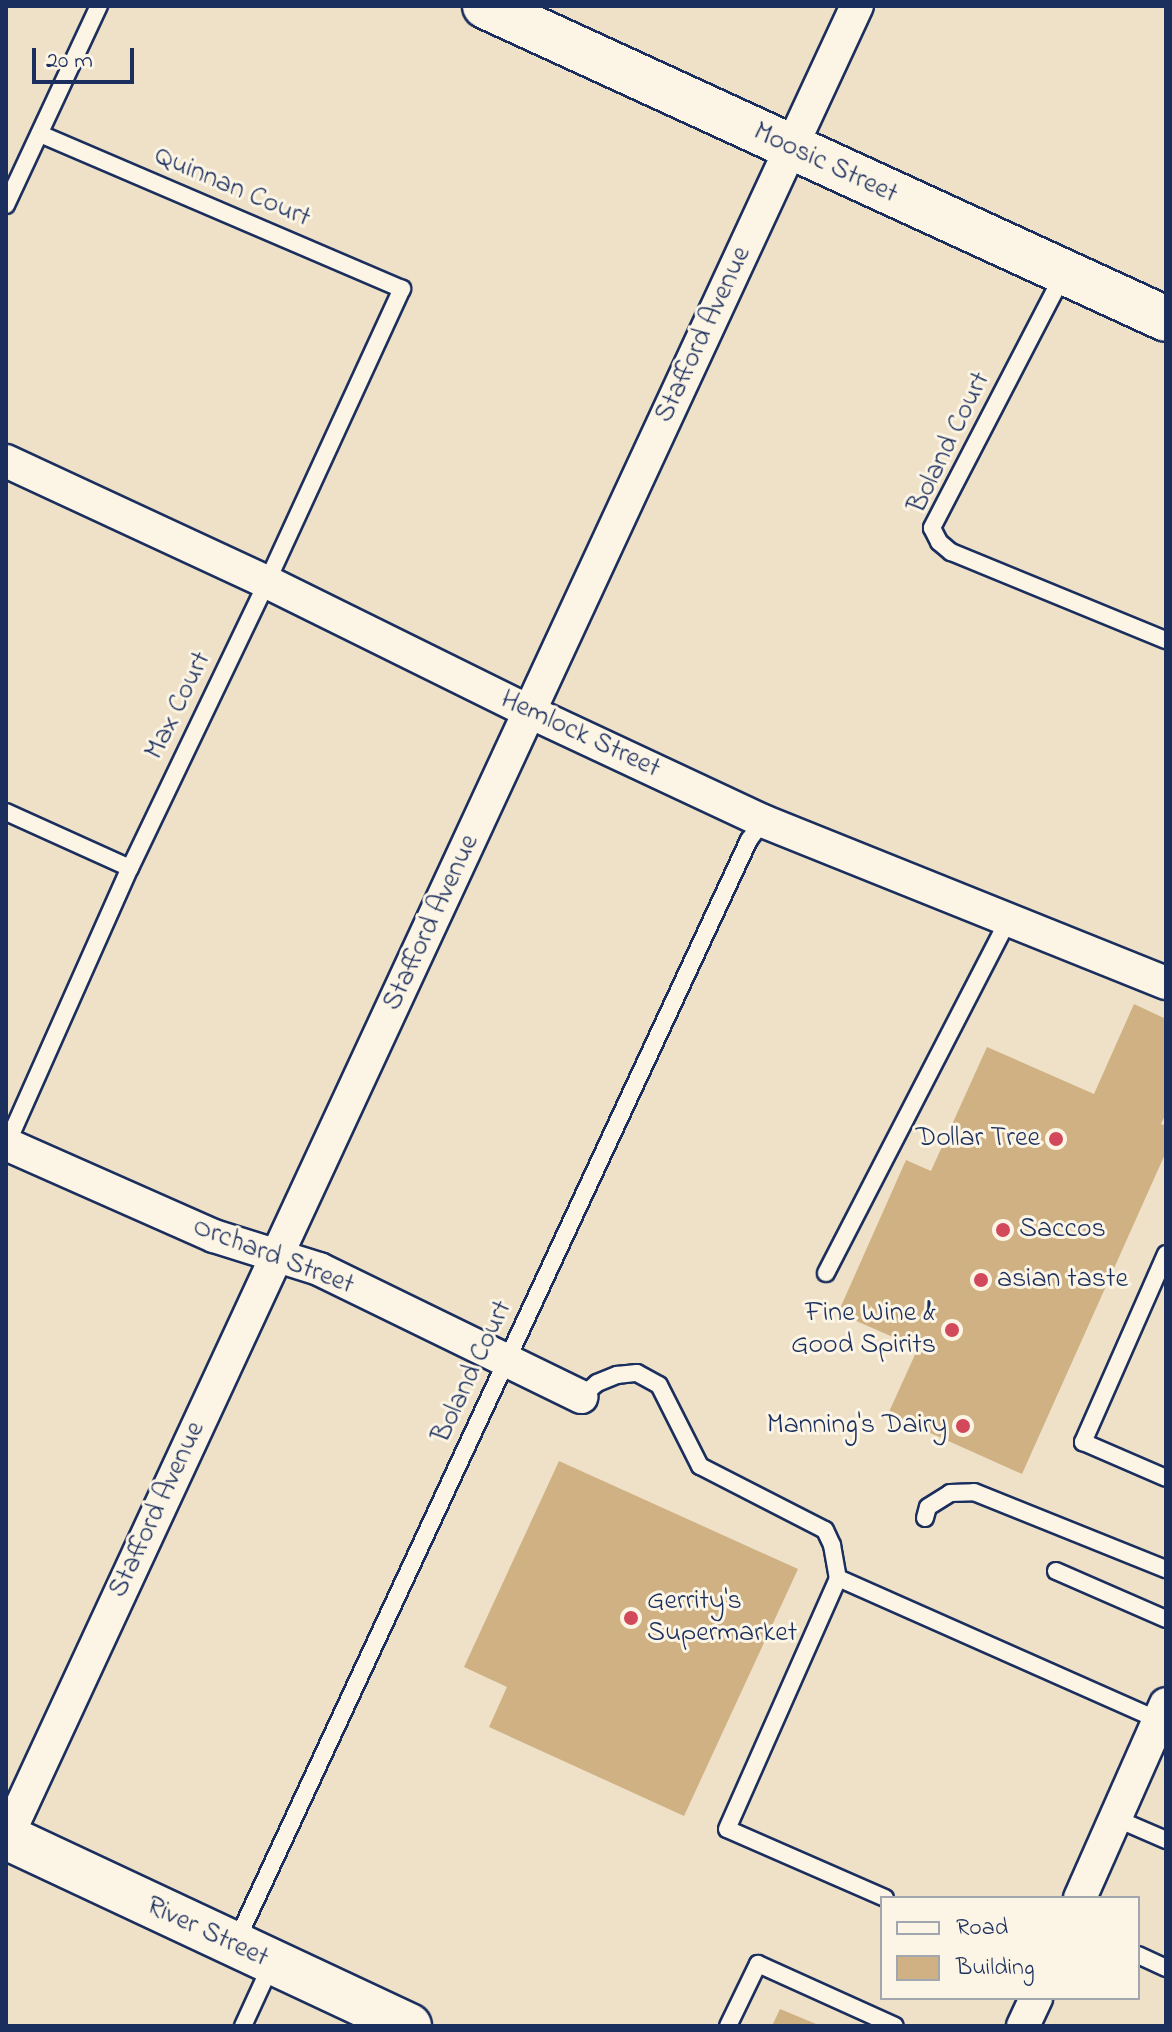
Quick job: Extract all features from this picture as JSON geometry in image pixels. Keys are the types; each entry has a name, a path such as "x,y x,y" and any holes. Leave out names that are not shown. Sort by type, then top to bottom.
{"main road":[{"name":"Moosic Street","path":"512,12 790,148 1166,319"},
{"name":"River Street","path":"6,1838 409,2026"}],"street":[{"name":"Stafford Avenue","path":"6,1838 857,6"},
{"name":"Hemlock Street","path":"6,461 267,582 530,712 763,821 1008,920 1164,976"},
{"name":"Orchard Street","path":"6,1145 214,1236 319,1269 581,1397"},
{"path":"1081,1896 1162,1712"},
{"path":"1023,2026 1035,2000"}],"lane":[{"path":"6,205 99,6"},
{"name":"Quinnan Court","path":"41,134 402,289"},
{"name":"Boland Court","path":"1064,273 932,528 939,542 951,552 1166,640"},
{"name":"Max Court","path":"6,1145 130,868 402,289"},
{"path":"6,812 130,868"},
{"name":"Boland Court","path":"243,2026 253,1955 506,1362 749,840 763,821"},
{"path":"826,1273 1008,920"},
{"path":"1166,1254 1083,1442 1166,1478"},
{"path":"581,1397 597,1383 617,1375 637,1373 659,1385 700,1466 825,1530 832,1545 838,1578 727,1829 880,1896"},
{"path":"925,1518 928,1507 950,1493 974,1492 1166,1569"},
{"path":"1056,1571 1166,1619"},
{"path":"838,1578 1162,1712"},
{"path":"1115,1818 1166,1840"},
{"path":"1140,1956 1166,1968"},
{"path":"728,2026 758,1964 895,2026"}],"building":[{"path":"1134,1004 1166,1019 1166,1113 1161,1124 1166,1126 1166,1152 1022,1474 888,1414 918,1348 838,1313 906,1160 931,1171 987,1047 1094,1094"},
{"name":"Gerrity's Supermarket","path":"559,1461 798,1569 684,1816 489,1727 507,1687 464,1667"},
{"path":"780,2009 821,2026 772,2026"}],"place":[{"name":"Dollar Tree","path":"1056,1139"},
{"name":"Saccos","path":"1003,1230"},
{"name":"asian taste","path":"981,1280"},
{"name":"Fine Wine & Good Spirits","path":"952,1330"},
{"name":"Manning's Dairy","path":"963,1426"},
{"name":"Gerrity's Supermarket","path":"631,1618"}]}
